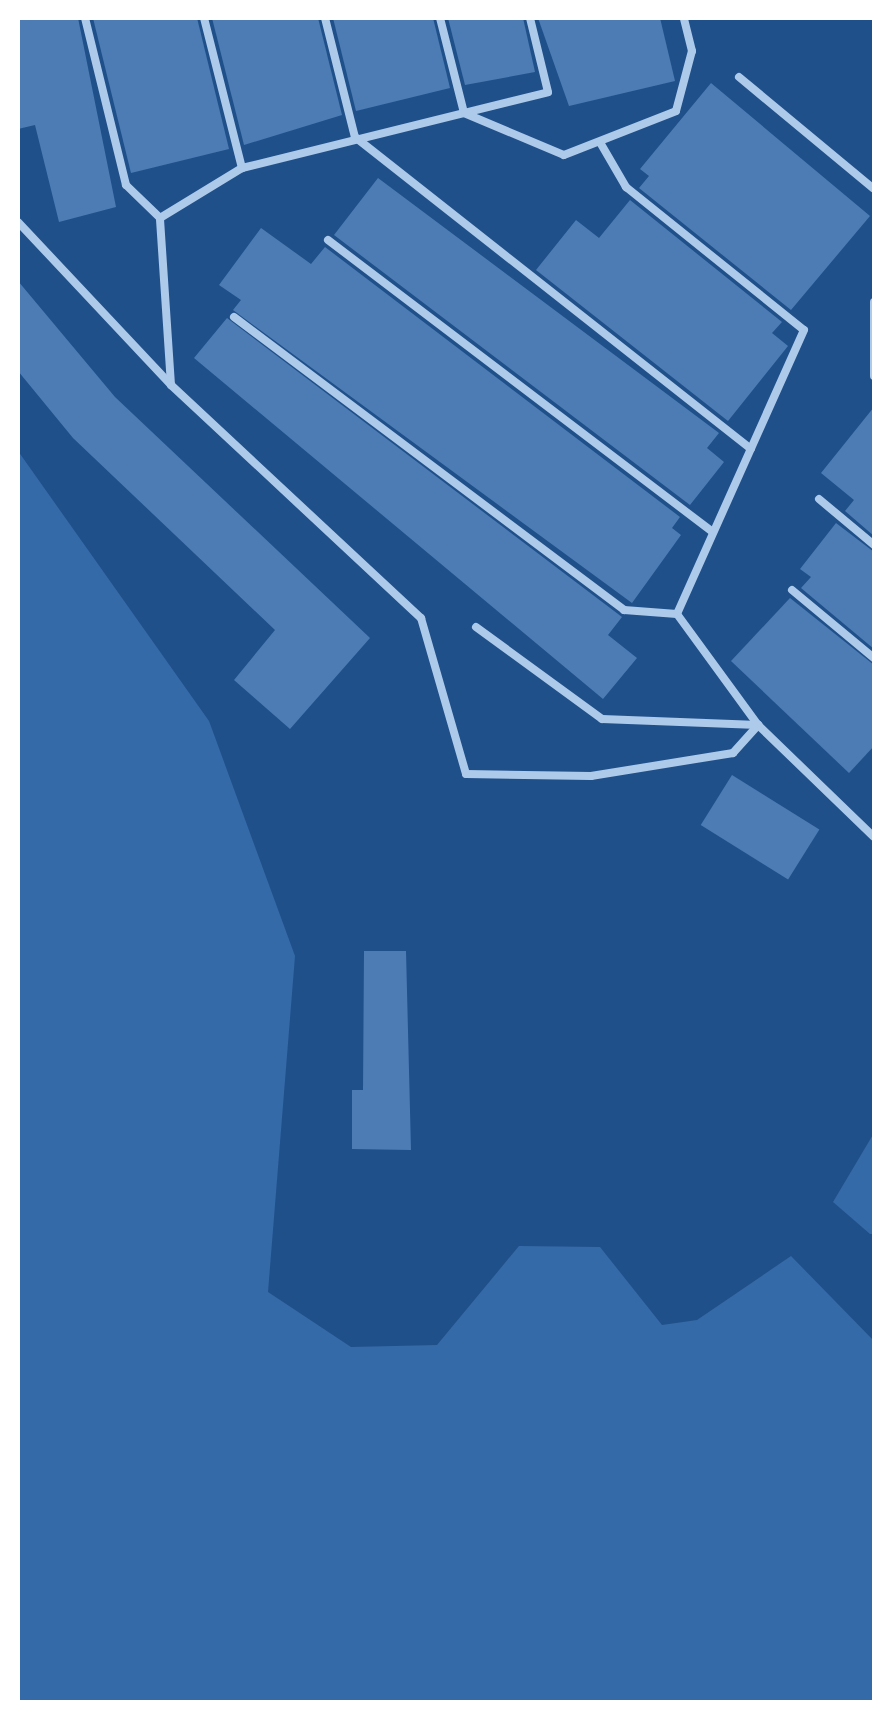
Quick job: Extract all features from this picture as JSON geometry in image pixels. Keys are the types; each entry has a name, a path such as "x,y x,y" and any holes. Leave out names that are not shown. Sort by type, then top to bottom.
{"lane":[{"path":"85,18 126,185 160,218 171,385"},
{"path":"204,18 242,168"},
{"path":"325,18 355,137 751,449"},
{"path":"440,18 464,113"},
{"path":"160,218 242,168 548,92 530,18"},
{"path":"464,113 564,155 601,144 676,111 692,52 684,18"},
{"path":"739,77 874,189"},
{"path":"601,144 626,187 804,330 677,614"},
{"path":"18,222 171,385 421,618 466,774 591,776 715,756 733,753 758,726"},
{"path":"328,240 713,532"},
{"path":"874,302 874,376"},
{"path":"234,317 624,610 677,614 758,726 874,837"},
{"path":"819,499 874,545"},
{"path":"792,590 874,658"},
{"path":"476,627 602,719 758,726"}],"shaded area":[{"path":"18,451 209,721 295,956 268,1292 351,1347 437,1345 519,1246 600,1247 662,1325 697,1320 791,1256 874,1341 874,1702 18,1702"},
{"path":"874,1133 874,1234 870,1234 833,1202"}],"building":[{"path":"18,18 78,18 116,207 59,222 35,125 18,129"},
{"path":"93,18 197,18 229,149 131,173"},
{"path":"212,18 318,18 342,115 244,145"},
{"path":"333,18 433,18 450,88 356,111"},
{"path":"448,18 523,18 535,72 465,85"},
{"path":"538,18 660,18 675,81 569,106"},
{"path":"711,83 870,216 791,310 639,188 649,176 640,169"},
{"path":"378,178 719,433 707,448 724,462 690,505 334,235"},
{"path":"630,200 782,322 772,333 788,346 728,421 536,270 576,220 599,238"},
{"path":"261,228 311,264 325,247 680,517 672,528 681,535 632,603 233,310 241,300 219,285"},
{"path":"18,281 115,397 370,638 290,729 234,680 275,630 73,438 18,371"},
{"path":"227,318 622,617 608,635 637,658 603,699 194,358"},
{"path":"874,407 874,536 845,511 854,500 821,473"},
{"path":"836,523 874,552 874,649 801,588 811,577 800,569"},
{"path":"790,598 874,665 874,746 849,773 731,661"},
{"path":"732,775 819,830 788,880 701,825"},
{"path":"364,951 406,951 411,1150 352,1149 352,1090 363,1090"}]}
